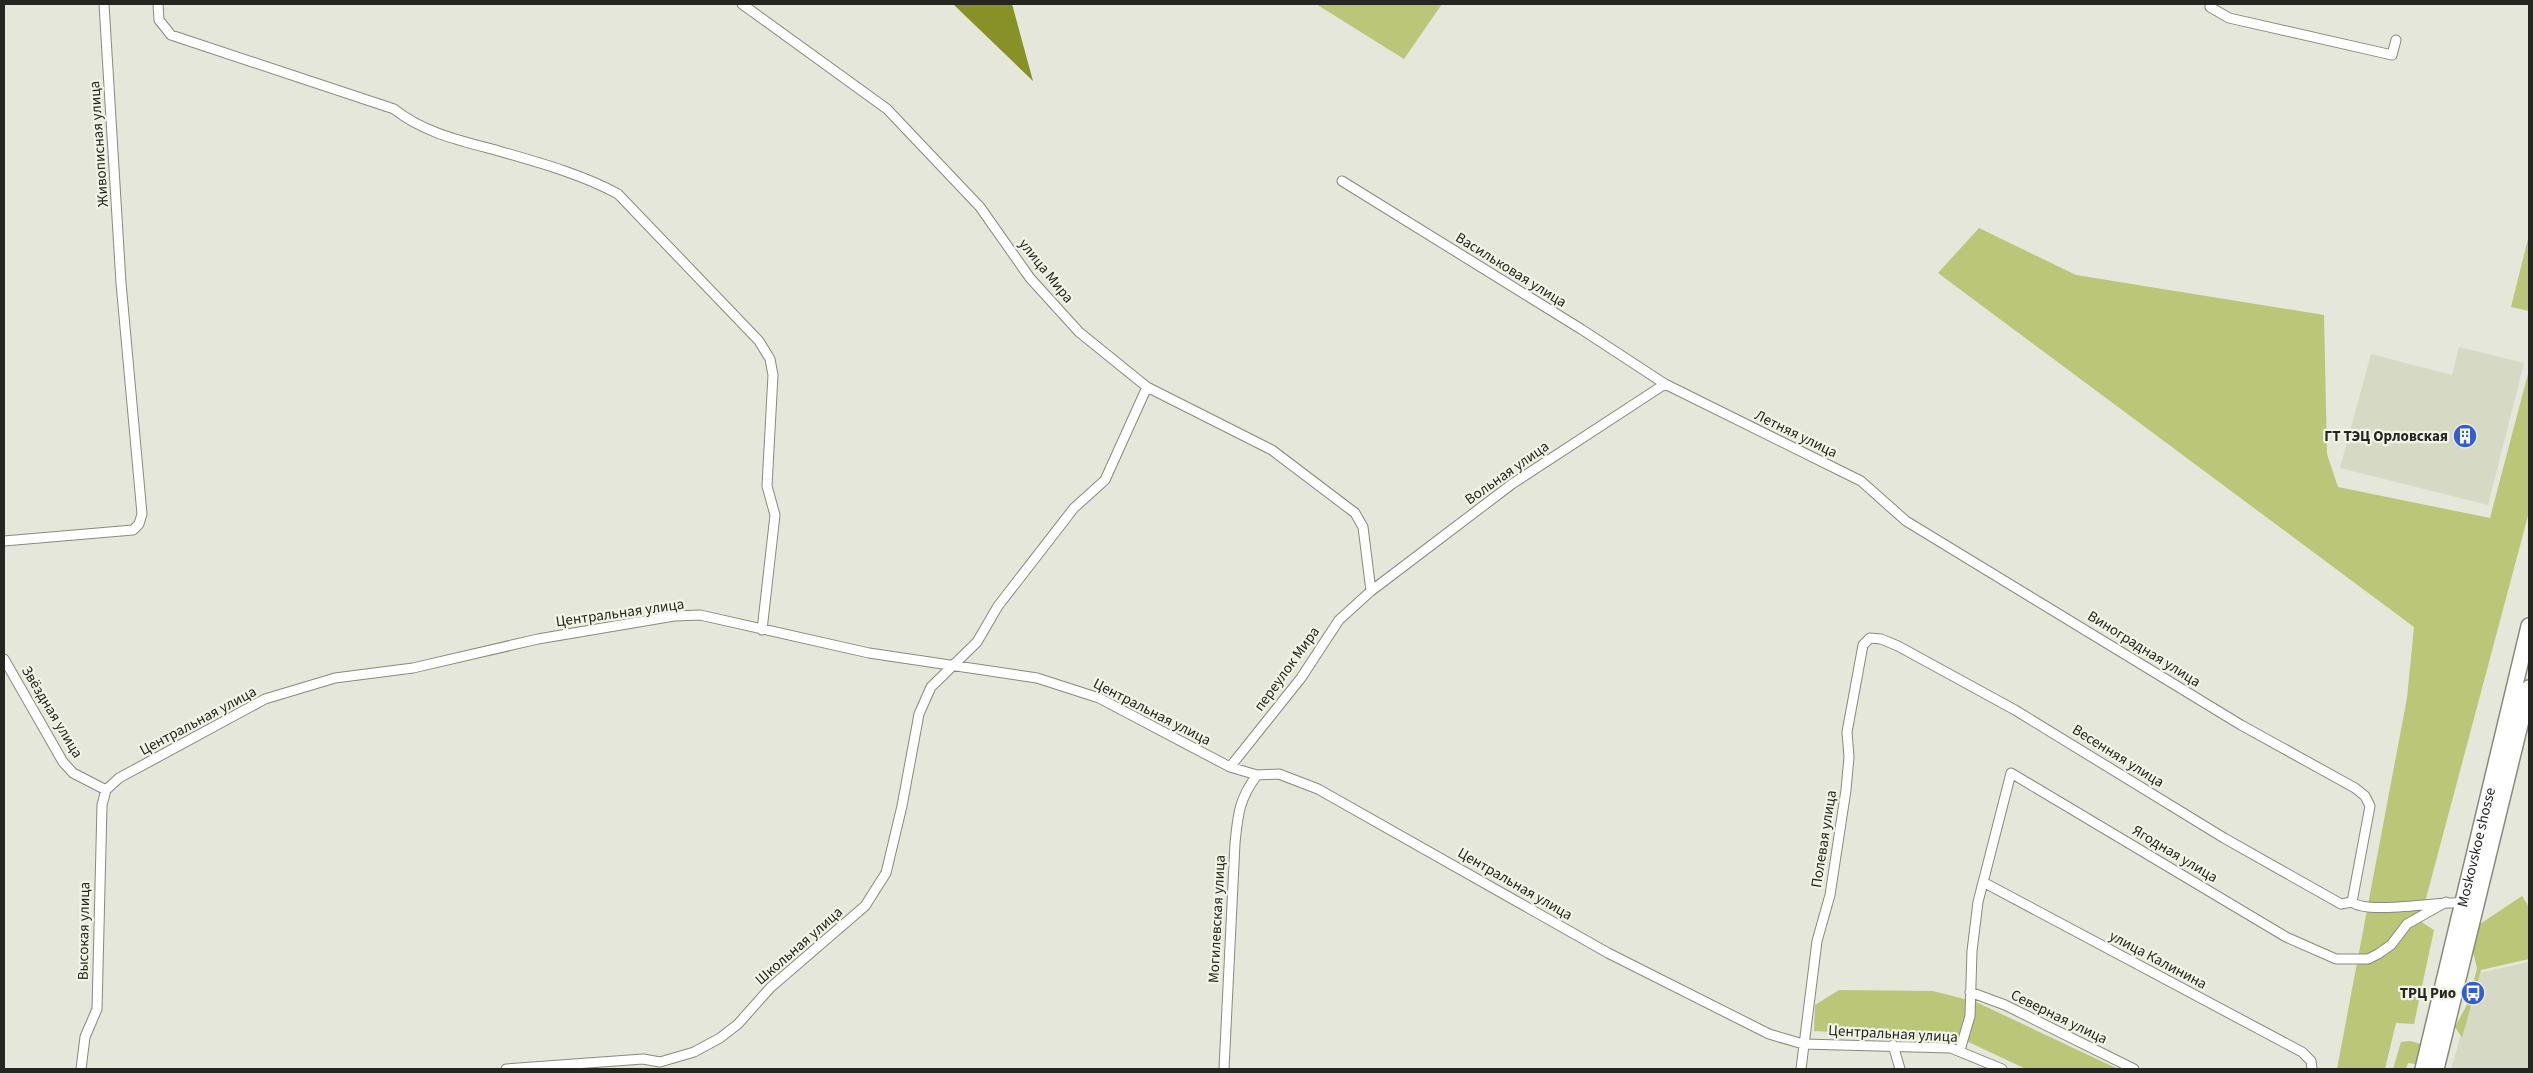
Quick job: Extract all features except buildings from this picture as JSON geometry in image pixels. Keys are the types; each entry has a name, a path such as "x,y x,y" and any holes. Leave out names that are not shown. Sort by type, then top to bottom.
{"main road":[{"name":"Moskovskoe shosse","path":"2423,1069 2529,626"},
{"name":"Moskovskoe shosse","path":"2436,1069 2529,688"}],"street":[{"name":"Живописная улица","path":"4,542 133,530 139,524 142,514 121,283 104,4"},
{"path":"158,4 159,20 172,35 394,109 410,122 430,131 512,155 602,186 618,194 759,341 770,359 773,375 766,486 775,515 762,630"},
{"name":"улица Мира","path":"742,4 887,110 980,207 1030,278 1079,332 1147,387 1272,450 1359,517 1363,527 1371,591"},
{"path":"2211,4 2210,7 2229,18 2392,55 2396,40"},
{"name":"Васильковая улица","path":"1342,181 1581,329 1665,384"},
{"name":"Летняя улица","path":"1665,384 1861,481 1906,521"},
{"name":"Вольная улица","path":"1371,591 1512,484 1665,384"},
{"name":"Школьная улица","path":"506,1069 643,1059 660,1062 694,1052 732,1029 770,987 865,906 886,873 902,806 919,714 932,687 977,642 998,606 1074,508 1105,480 1147,387"},
{"name":"Виноградная улица","path":"1906,521 2241,725 2355,788 2367,800 2369,811 2352,902"},
{"name":"переулок Мира","path":"1230,767 1301,678 1339,620 1371,591"},
{"name":"Центральная улица","path":"106,790 119,778 265,700 336,678 413,668 538,639 674,616 700,616 869,653 955,664 1037,678 1099,698 1230,767 1257,775 1279,774 1318,789 1608,953 1769,1034 1803,1044 1894,1045 1960,1050 2002,1069"},
{"name":"Весенняя улица","path":"1867,640 1875,638 1887,641 1968,684 2283,872 2341,904 2352,902 2364,908 2446,902 2462,903"},
{"name":"Полевая улица","path":"1801,1069 1817,941 1830,895 1846,790 1849,757 1847,732 1863,645 1867,640"},
{"name":"Звёздная улица","path":"4,659 62,762 73,773 106,790"},
{"name":"Ягодная улица","path":"1983,882 2011,773 2286,936 2336,959 2368,959 2390,945 2407,924 2446,902"},
{"name":"Могилевская улица","path":"1224,1069 1235,842 1239,807 1246,790 1257,775"},
{"name":"Высокая улица","path":"80,1069 85,1037 97,1009 102,805 106,790"},
{"path":"1960,1050 1970,1016 1975,924 1983,882"},
{"name":"улица Калинина","path":"1983,882 2302,1052 2311,1061 2312,1069"},
{"name":"Северная улица","path":"1970,992 2005,1005 2134,1069"},
{"path":"1894,1045 1900,1069"},
{"path":"653,1069 660,1062"}],"shaded area":[{"path":"953,4 1012,4 1033,81"},
{"path":"1316,4 1442,4 1404,59"},
{"path":"1979,228 2076,275 2324,315 2327,454 2338,487 2490,518 2529,370 2529,512 2420,921 2434,930 2414,1024 2396,1023 2385,1069 2337,1069 2407,698 2414,627 1938,273"},
{"path":"2529,235 2529,311 2511,307"},
{"path":"2459,347 2524,363 2488,505 2340,468 2371,354 2452,375"},
{"path":"2522,896 2529,907 2529,959 2481,970 2462,1038 2455,1027 2469,1001 2477,968 2473,952 2477,926"},
{"path":"2529,962 2529,1069 2451,1069 2479,973"},
{"path":"1839,990 1933,991 1976,1002 2118,1069 2026,1069 1962,1039 1814,1031 1815,1005"},
{"path":"2410,1041 2421,1044 2416,1064 2408,1063 2406,1069 2393,1069 2401,1042"}],"place":[{"name":"ГТ ТЭЦ Орловская","path":"2465,436"},
{"name":"ТРЦ Рио","path":"2473,993"}]}
